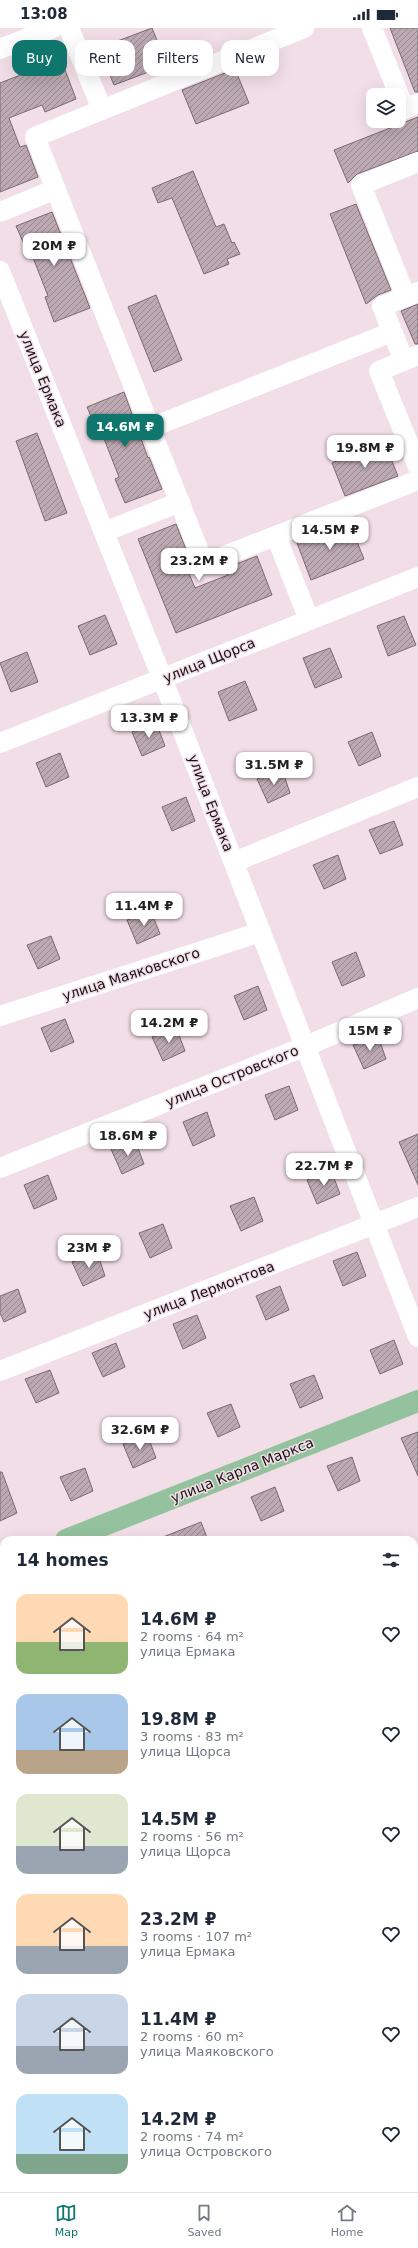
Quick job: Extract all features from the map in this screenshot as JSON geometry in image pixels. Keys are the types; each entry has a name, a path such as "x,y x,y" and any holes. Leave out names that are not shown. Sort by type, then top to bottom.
{"main road":[{"name":"улица Карла Маркса","path":"76,1536 418,1401"}],"street":[{"path":"0,49 53,28"},
{"path":"69,28 102,110"},
{"path":"302,28 35,137 204,564 418,480"},
{"path":"372,28 396,88"},
{"path":"406,109 418,103"},
{"path":"418,162 361,185 412,294 382,306 392,332 411,358 379,371 418,467"},
{"path":"0,212 56,190"},
{"name":"улица Ермака","path":"0,271 162,678 418,1337"},
{"path":"150,428 392,332"},
{"path":"104,532 180,502"},
{"path":"276,536 309,620"},
{"name":"улица Щорса","path":"0,743 418,577"},
{"path":"234,862 418,787"},
{"name":"улица Маяковского","path":"0,1016 261,932"},
{"name":"улица Островского","path":"0,1168 306,1046 418,998"},
{"name":"улица Лермонтова","path":"0,1372 418,1207"}],"building":[{"path":"152,28 157,40 143,40 143,74 114,85 110,76 135,76 135,40 120,40"},
{"path":"390,28 418,28 418,92 415,92"},
{"path":"67,75 76,99 45,112 42,105 9,118 20,147 26,145 38,177 0,192 0,83 18,76"},
{"path":"221,75 221,76 238,76 249,103 196,124 182,90"},
{"path":"418,117 418,151 357,174 348,183 334,150 390,128 406,128 406,122"},
{"path":"193,171 216,227 224,224 232,243 234,242 240,254 227,259 229,264 204,274 172,198 158,203 152,188"},
{"path":"356,204 391,290 378,295 366,304 330,214"},
{"path":"52,212 90,308 54,322 45,297 48,296 30,250 27,251 16,226"},
{"path":"156,295 182,360 154,372 128,307"},
{"path":"418,304 418,344 415,344 401,311"},
{"path":"124,392 148,458 149,457 162,489 125,503 115,479 119,477 101,431 98,433 87,407"},
{"path":"37,433 67,513 45,521 16,441"},
{"path":"384,442 398,476 345,496 332,463"},
{"path":"349,522 364,559 311,580 297,543"},
{"path":"176,524 189,557 183,559 195,588 228,575 226,568 257,556 272,595 176,633 138,539"},
{"path":"105,615 117,644 90,655 78,626"},
{"path":"404,616 416,645 388,656 377,626"},
{"path":"330,648 342,677 315,688 303,658"},
{"path":"27,652 38,682 11,692 0,663"},
{"path":"245,681 257,710 229,721 218,692"},
{"path":"156,722 165,746 142,756 132,732"},
{"path":"372,732 381,756 359,766 348,742"},
{"path":"60,753 69,777 46,787 36,763"},
{"path":"282,769 290,793 268,803 257,779"},
{"path":"186,797 195,821 172,831 162,807"},
{"path":"394,821 403,845 380,854 369,830"},
{"path":"338,855 346,879 324,889 313,865"},
{"path":"151,911 160,934 137,944 127,920"},
{"path":"51,936 60,959 38,969 27,945"},
{"path":"356,952 365,976 342,986 332,962"},
{"path":"258,986 267,1010 244,1020 234,996"},
{"path":"65,1019 74,1042 51,1052 41,1028"},
{"path":"176,1027 185,1051 163,1061 152,1037"},
{"path":"378,1036 386,1059 364,1069 353,1045"},
{"path":"289,1086 298,1110 275,1120 265,1095"},
{"path":"207,1112 215,1136 193,1146 183,1122"},
{"path":"418,1134 418,1185 399,1142"},
{"path":"135,1140 144,1164 122,1174 111,1149"},
{"path":"331,1170 340,1194 317,1204 307,1180"},
{"path":"48,1175 57,1199 34,1209 24,1185"},
{"path":"254,1197 263,1221 241,1231 230,1206"},
{"path":"163,1224 172,1248 150,1258 139,1233"},
{"path":"97,1252 105,1276 83,1286 72,1262"},
{"path":"357,1252 366,1276 343,1286 333,1261"},
{"path":"280,1286 289,1310 266,1320 256,1296"},
{"path":"18,1289 26,1312 4,1322 0,1313 0,1296"},
{"path":"197,1315 206,1338 183,1349 173,1324"},
{"path":"394,1340 403,1364 380,1374 370,1350"},
{"path":"116,1343 125,1367 103,1377 92,1353"},
{"path":"50,1370 59,1393 36,1403 25,1379"},
{"path":"314,1375 323,1398 300,1408 290,1384"},
{"path":"231,1404 240,1427 218,1437 207,1413"},
{"path":"418,1432 418,1476 401,1438"},
{"path":"147,1434 156,1458 133,1468 123,1444"},
{"path":"352,1457 360,1481 338,1491 327,1466"},
{"path":"85,1468 93,1491 71,1501 60,1477"},
{"path":"0,1472 2,1472 17,1513 0,1521"},
{"path":"275,1487 284,1511 261,1521 251,1497"},
{"path":"201,1522 206,1536 166,1536"}]}
